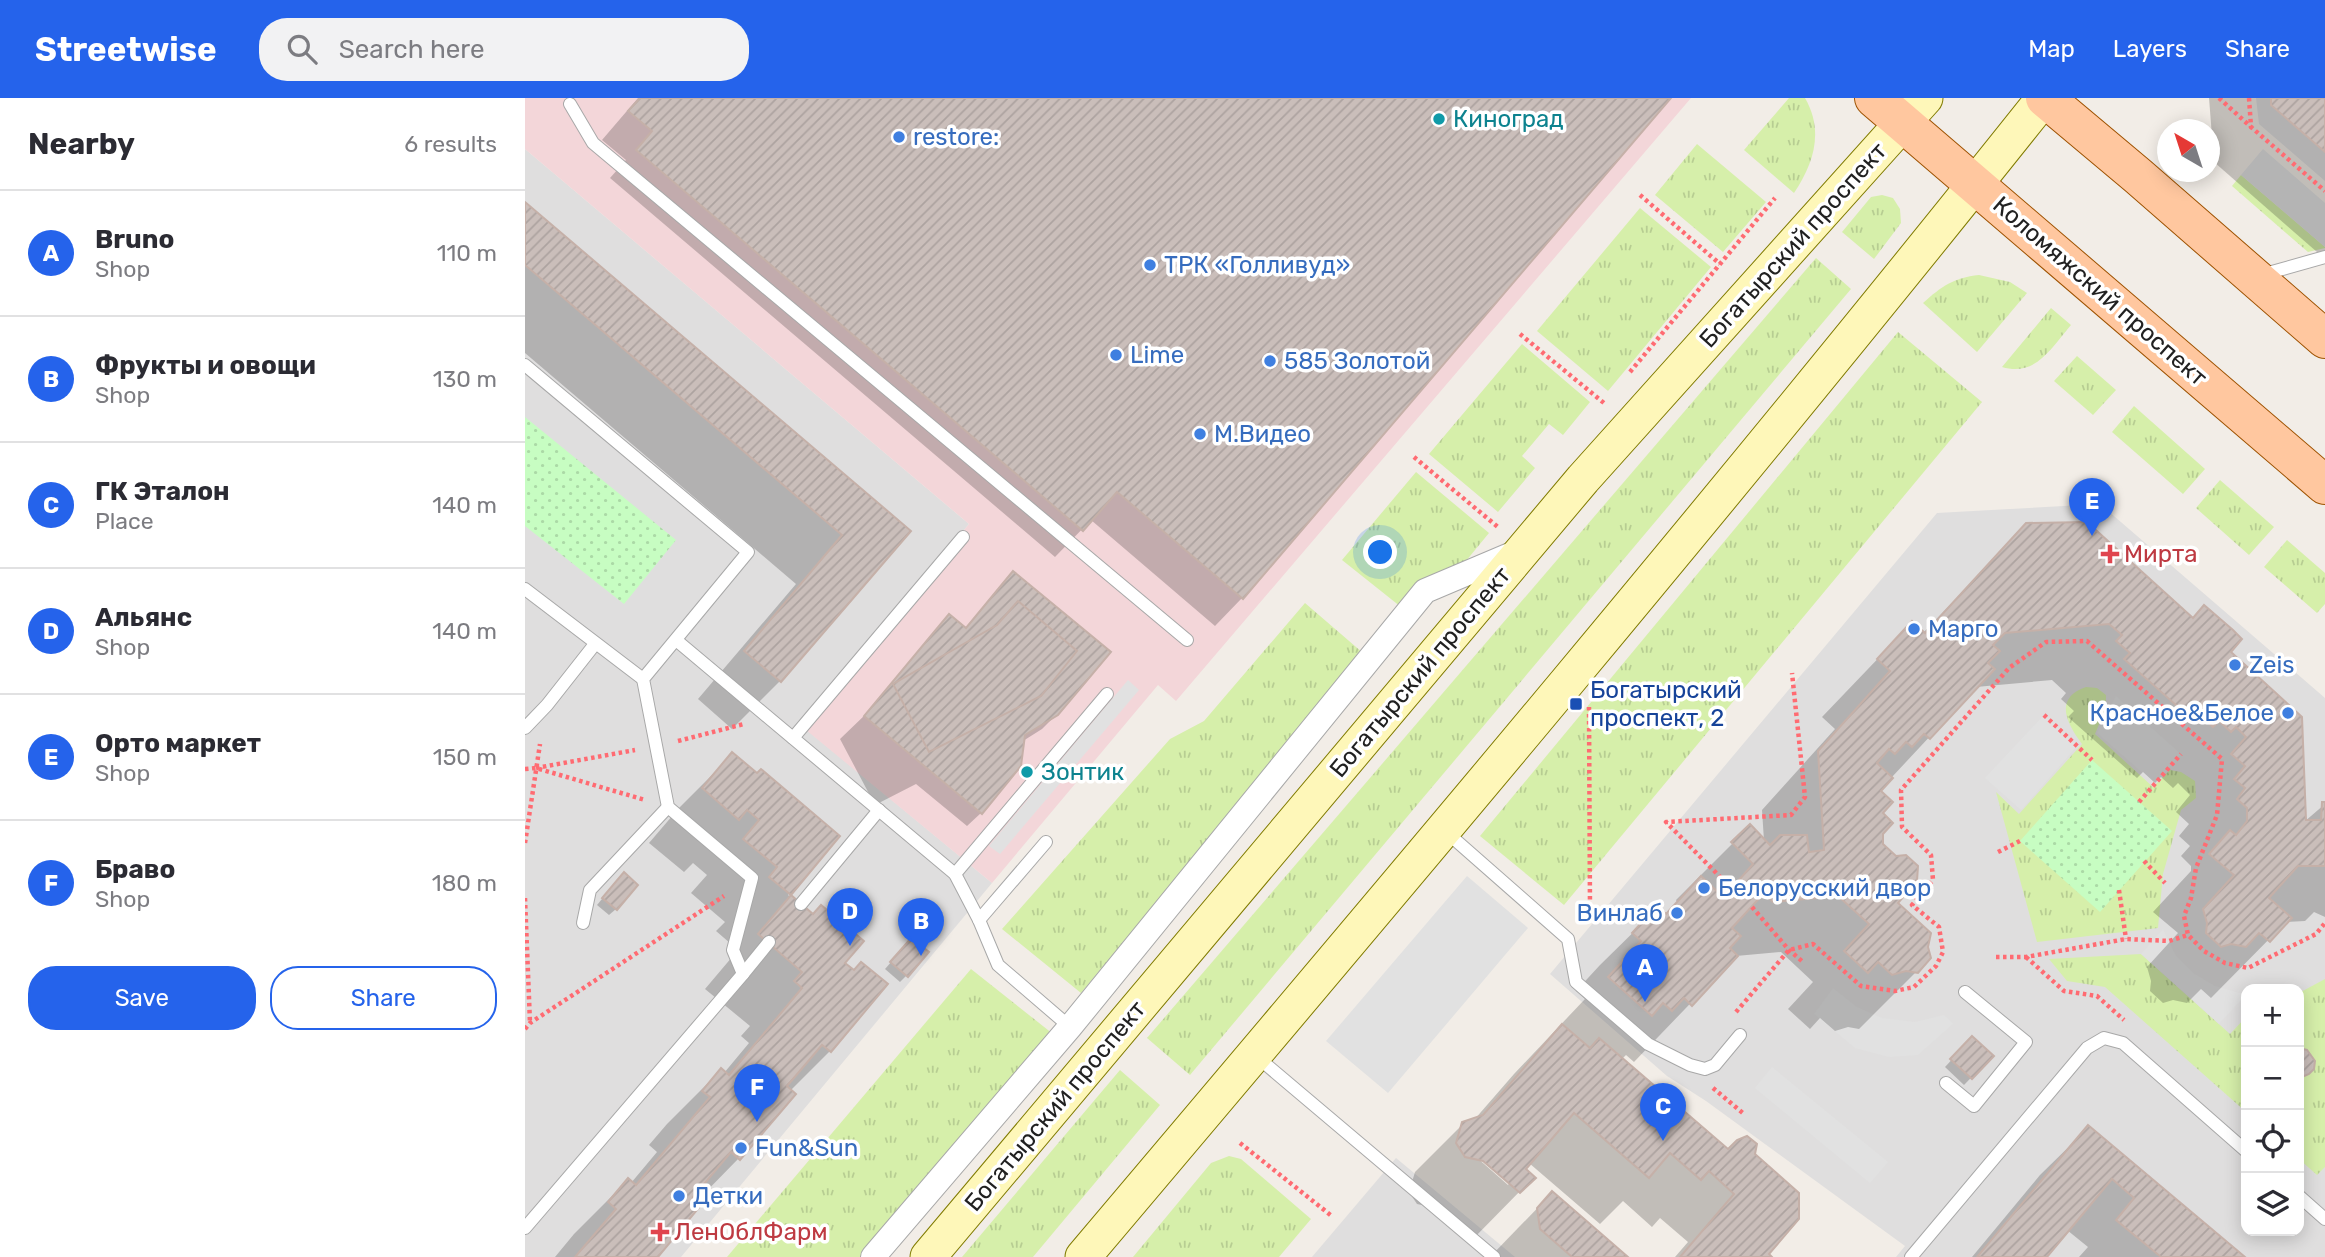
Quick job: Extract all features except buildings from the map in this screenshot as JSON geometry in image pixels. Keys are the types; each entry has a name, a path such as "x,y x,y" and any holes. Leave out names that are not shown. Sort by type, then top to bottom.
{"main road":[{"name":"Коломяжский проспект","path":"1874,98 1914,111 1975,184 2325,485"},
{"path":"1083,1257 1444,830 1889,294 2045,98 2325,339"},
{"name":"Богатырский проспект","path":"928,1257 1583,479 1914,111"}],"street":[{"path":"873,1257 1070,1027 1425,591 1524,549"}],"lane":[{"path":"569,100 593,143 1187,640"},
{"path":"2254,277 2325,257"},
{"path":"525,365 748,552 643,679"},
{"path":"793,738 963,537"},
{"path":"525,589 643,679 668,807 752,878 733,950 743,974"},
{"path":"676,640 955,874 998,965 1070,1027"},
{"path":"525,728 547,705 595,644"},
{"path":"955,874 1107,694"},
{"path":"583,923 590,890 668,807"},
{"path":"801,904 879,810"},
{"path":"1444,830 1568,939 1576,982 1648,1044 1690,1065 1705,1069 1715,1065 1740,1035"},
{"path":"979,920 1045,842"},
{"path":"525,1228 769,942"},
{"path":"1946,1083 1974,1106 2027,1042 1965,992"},
{"path":"1911,1257 2087,1048 2104,1038 2123,1044 2241,1147"},
{"path":"1254,1054 1494,1257"},
{"path":"2304,1200 2325,1219"}],"path":[{"path":"2219,98 2325,191"},
{"path":"2249,98 2251,127"},
{"path":"1640,195 1720,264"},
{"path":"1622,382 1775,198"},
{"path":"1520,334 1604,403"},
{"path":"1595,414 1613,393"},
{"path":"1414,457 1499,528 1508,518"},
{"path":"1736,1013 1789,950 1813,944 1861,986 1895,991 1914,987 1937,966 1943,952 1939,927 1912,905 1933,880 1931,856 1902,827 1901,790 2010,668 2046,642 2087,641 2222,759 2217,815 2196,867 2185,916 2188,935 2204,951 2225,963 2248,968 2316,934 2325,923"},
{"path":"1731,888 1666,822 1791,815 1805,797 1792,673"},
{"path":"1589,697 1590,912"},
{"path":"525,843 547,705"},
{"path":"2044,715 2092,760"},
{"path":"2139,802 2182,754"},
{"path":"525,769 536,768 668,807"},
{"path":"1998,852 2020,841"},
{"path":"2144,861 2165,883"},
{"path":"525,1029 530,1023 752,878"},
{"path":"2119,890 2126,939"},
{"path":"525,898 530,1023"},
{"path":"1752,907 1789,950 1803,962"},
{"path":"1996,957 2026,957 2126,939 2169,942 2188,935"},
{"path":"1240,1143 1333,1217"}],"shaded area":[{"name":"ТРК «Голливуд»","path":"525,98 1691,98 1176,701 1158,685 992,883 800,725 969,524 525,149"},
{"path":"2256,98 2325,98 2325,181 2259,124"},
{"path":"525,149 969,524 801,725 992,883 681,1257 525,1257"},
{"path":"2263,149 2325,203 2325,247 2241,175"},
{"path":"2100,504 2325,698 2325,1257 1896,1257 1905,1246 1706,1101 1667,1076 1550,974 1937,513"},
{"path":"1128,680 1139,690 1000,854 989,846"},
{"path":"2116,696 2181,754 2155,784 2097,733"},
{"path":"2044,715 2077,746 2021,810 1985,778"},
{"path":"1467,876 1528,928 1388,1093 1326,1041"},
{"path":"2163,929 2176,956 2193,973 2215,986 2241,994 2241,1000 2219,1024 2141,954"},
{"path":"1833,988 1857,1007 1882,1018 1915,1022 1944,1015 1953,1024 1918,1055 1889,1057 1855,1048 1814,1014"},
{"path":"1772,1067 1888,1162 1870,1183 1755,1088"},
{"path":"1396,1158 1515,1257 1312,1257"}],"green space":[{"path":"1789,98 1805,98 1811,110 1815,135 1807,170 1794,193 1744,150"},
{"path":"1697,144 1766,202 1723,252 1655,195"},
{"path":"2241,175 2325,248 2308,252 2232,186"},
{"path":"1882,195 1893,198 1900,209 1901,223 1874,259 1842,232 1871,197"},
{"path":"1640,208 1711,267 1608,391 1537,331"},
{"path":"1816,258 1851,289 1190,1075 1147,1038"},
{"path":"1979,275 2010,282 2027,293 1977,352 1923,303 1948,284"},
{"path":"2051,308 2071,325 2057,343 2042,358 2024,368 2002,367"},
{"path":"1898,332 1982,402 1564,905 1480,836"},
{"path":"1522,344 1590,402 1563,435 1549,424 1522,456 1535,468 1498,512 1429,454"},
{"path":"2077,356 2116,390 2093,415 2054,381"},
{"path":"2134,406 2205,469 2183,494 2112,432"},
{"path":"525,417 676,540 624,604 525,526"},
{"path":"1416,472 1489,533 1461,567 1401,607 1342,560"},
{"path":"2220,480 2274,527 2249,555 2196,508"},
{"path":"2287,540 2325,573 2325,604 2317,613 2264,567"},
{"path":"1305,603 1363,653 1081,993 1002,929 1170,739 1204,721"},
{"path":"2086,687 2097,688 2106,695 2106,708 2095,734 2153,787 2170,770 2181,772 2195,781 2196,798 2181,810 2163,874 2158,928 2037,942 1996,792 2019,814 2082,744 2068,720 2066,705 2069,698"},
{"path":"2092,760 2172,831 2100,912 2020,841"},
{"path":"2141,954 2230,1034 2241,1022 2241,1108 2105,987 2067,981 2049,959"},
{"path":"971,969 1053,1034 865,1257 727,1257"},
{"path":"2325,979 2325,1167 2317,1175 2304,1163 2304,990"},
{"path":"1120,1070 1160,1105 1033,1257 962,1257"},
{"path":"1229,1156 1241,1159 1311,1219 1279,1257 1133,1257 1211,1163"}],"place":[{"name":"Киноград","path":"1439,119"},
{"name":"restore:","path":"899,137"},
{"name":"ТРК «Голливуд»","path":"1150,265"},
{"name":"Lime","path":"1116,355"},
{"name":"585 Золотой","path":"1270,361"},
{"name":"М.Видео","path":"1200,434"},
{"name":"Орто маркет","path":"2092,536"},
{"name":"Мирта","path":"2110,554"},
{"name":"Марго","path":"1914,629"},
{"name":"Zeis","path":"2235,665"},
{"name":"Богатырский проспект, 2","path":"1576,704"},
{"name":"Красное&Белое","path":"2288,713"},
{"name":"Зонтик","path":"1027,772"},
{"name":"Белорусский двор","path":"1704,888"},
{"name":"Винлаб","path":"1677,913"},
{"name":"Альянс","path":"850,946"},
{"name":"Фрукты и овощи","path":"921,956"},
{"name":"Bruno","path":"1645,1002"},
{"name":"Браво","path":"757,1122"},
{"name":"ГК Эталон","path":"1663,1141"},
{"name":"Fun&Sun","path":"741,1148"},
{"name":"Детки","path":"679,1196"},
{"name":"ЛенОблФарм","path":"660,1232"}]}
